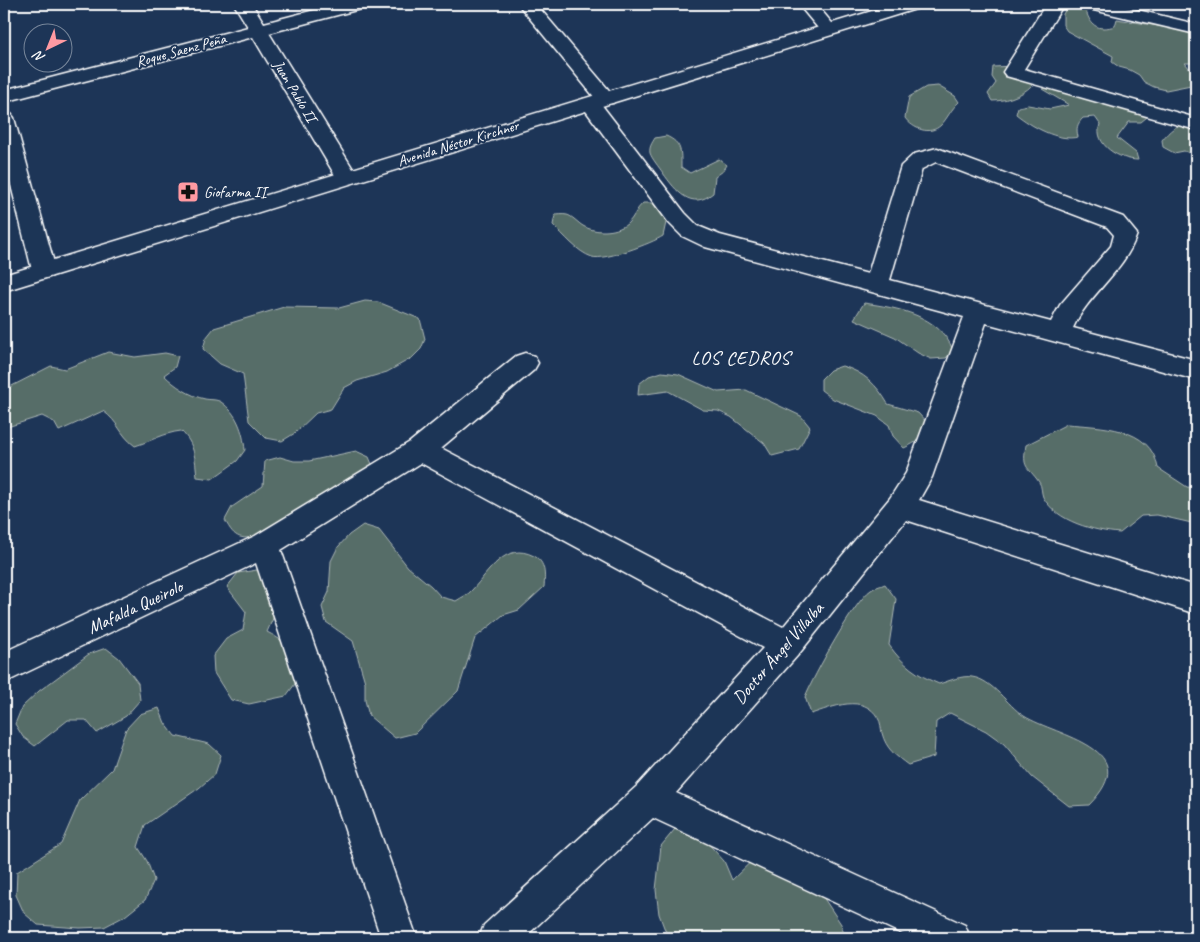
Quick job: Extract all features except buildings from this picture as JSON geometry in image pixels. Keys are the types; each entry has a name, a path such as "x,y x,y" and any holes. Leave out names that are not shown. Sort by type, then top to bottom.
{"street":[{"name":"Juan Pablo II","path":"243,4 347,178"},
{"name":"Roque Saenz Peña","path":"4,96 358,4"},
{"path":"527,4 598,101 678,218 690,231 713,241 876,286 1058,332 1196,370"},
{"path":"807,4 828,29"},
{"name":"Avenida Néstor Kirchner","path":"4,283 913,4"},
{"path":"1055,4 1013,72 1196,124"},
{"path":"1091,4 1196,29"},
{"path":"4,118 44,270"},
{"path":"876,286 912,166 921,159 937,155 1115,222 1126,234 1121,249 1069,311 1058,332"},
{"name":"Doctor Ángel Villalba","path":"497,938 649,798 788,645 900,506 918,477 978,312"},
{"name":"Mafalda Queirolo","path":"4,668 265,545 420,450 525,363"},
{"path":"420,450 788,645"},
{"path":"900,506 1196,600"},
{"path":"265,545 398,938"},
{"path":"649,798 952,938"}],"green space":[{"path":"1076,8 1086,11 1090,21 1100,28 1115,26 1117,19 1170,28 1196,26 1196,63 1185,63 1190,69 1196,71 1196,84 1166,90 1154,87 1144,82 1139,75 1119,67 1112,62 1113,56 1067,31 1063,25 1063,14 1066,9"},
{"path":"1014,66 1033,73 1036,80 1028,89 1017,96 992,101 988,94 996,83 992,77 993,67"},
{"path":"1050,85 1141,110 1147,117 1141,122 1129,122 1117,138 1136,153 1138,160 1116,154 1104,145 1100,138 1100,124 1095,117 1083,118 1079,122 1078,137 1070,138 1045,132 1016,114 1018,107 1028,105 1050,109 1069,105 1042,89"},
{"path":"938,86 955,96 959,102 937,128 927,131 917,128 905,118 909,97 926,87"},
{"path":"1188,123 1196,125 1196,155 1184,151 1174,153 1163,147 1162,140 1168,133 1174,128"},
{"path":"666,136 680,148 681,167 690,173 719,159 727,165 715,177 713,193 698,200 691,199 685,197 673,186 650,153 650,147 655,138"},
{"path":"643,203 656,203 667,218 663,236 617,254 598,258 586,255 553,225 555,215 564,215 593,230 617,229 629,222"},
{"path":"365,301 378,302 420,319 425,339 421,349 412,358 387,372 357,381 344,388 331,409 316,413 295,433 282,441 266,438 249,421 243,374 220,364 203,349 206,338 214,328 284,307 339,308"},
{"path":"864,303 903,311 928,321 947,338 953,350 946,358 931,359 918,353 895,337 854,319"},
{"path":"108,352 135,357 165,353 178,356 175,367 164,375 188,393 199,398 219,401 227,406 235,417 243,436 245,450 237,461 212,479 197,477 192,446 181,431 163,435 135,446 103,411 59,431 54,422 42,416 4,428 4,390 51,366 65,369"},
{"path":"842,366 857,372 869,380 888,404 918,413 928,424 922,436 904,448 893,436 889,425 877,416 833,399 821,390 821,379 830,370"},
{"path":"662,372 678,374 718,392 746,390 801,416 810,427 799,449 772,456 764,443 731,417 718,411 703,410 668,391 638,395 639,384 649,376"},
{"path":"1067,424 1108,428 1135,436 1153,454 1158,468 1187,487 1196,488 1196,524 1157,515 1141,516 1120,533 1077,524 1057,513 1043,497 1040,484 1026,466 1025,453 1026,445"},
{"path":"356,451 369,457 374,469 262,535 249,538 240,537 232,531 225,520 232,507 263,486 265,461 280,457 294,461 309,461"},
{"path":"363,525 379,530 408,567 441,597 456,601 467,595 498,561 514,552 524,552 534,556 541,562 544,570 544,587 519,610 503,615 475,638 458,691 415,733 395,738 369,716 365,700 365,682 353,641 326,622 322,607 329,592 331,561 338,547 349,535"},
{"path":"257,570 270,576 274,616 267,632 287,646 298,680 286,696 249,704 231,700 214,673 213,656 226,639 243,630 246,612 227,587 238,573"},
{"path":"885,584 896,599 889,645 911,669 939,684 964,677 980,679 1024,716 1075,738 1091,747 1102,757 1108,770 1104,786 1089,805 1069,806 1032,777 1004,744 986,731 950,713 936,722 934,757 908,765 889,748 884,739 879,720 872,710 865,706 847,704 811,714 805,697 825,657 845,623 864,597 873,589"},
{"path":"106,648 119,658 138,683 140,700 126,716 97,733 86,720 68,720 35,746 23,737 15,724 22,707 39,691 89,654"},
{"path":"159,708 165,723 175,736 209,744 221,755 215,774 199,788 145,825 138,847 147,861 154,880 145,900 125,916 104,927 80,928 38,925 24,913 16,895 17,872 61,844 80,800 112,769 126,729 140,714"},
{"path":"675,829 695,829 724,861 732,880 762,851 815,885 841,924 845,938 668,938 659,914 656,890 661,846"}],"place":[{"name":"Giofarma II","path":"188,192"}],"district":[{"name":"LOS CEDROS","path":"741,357"}]}
